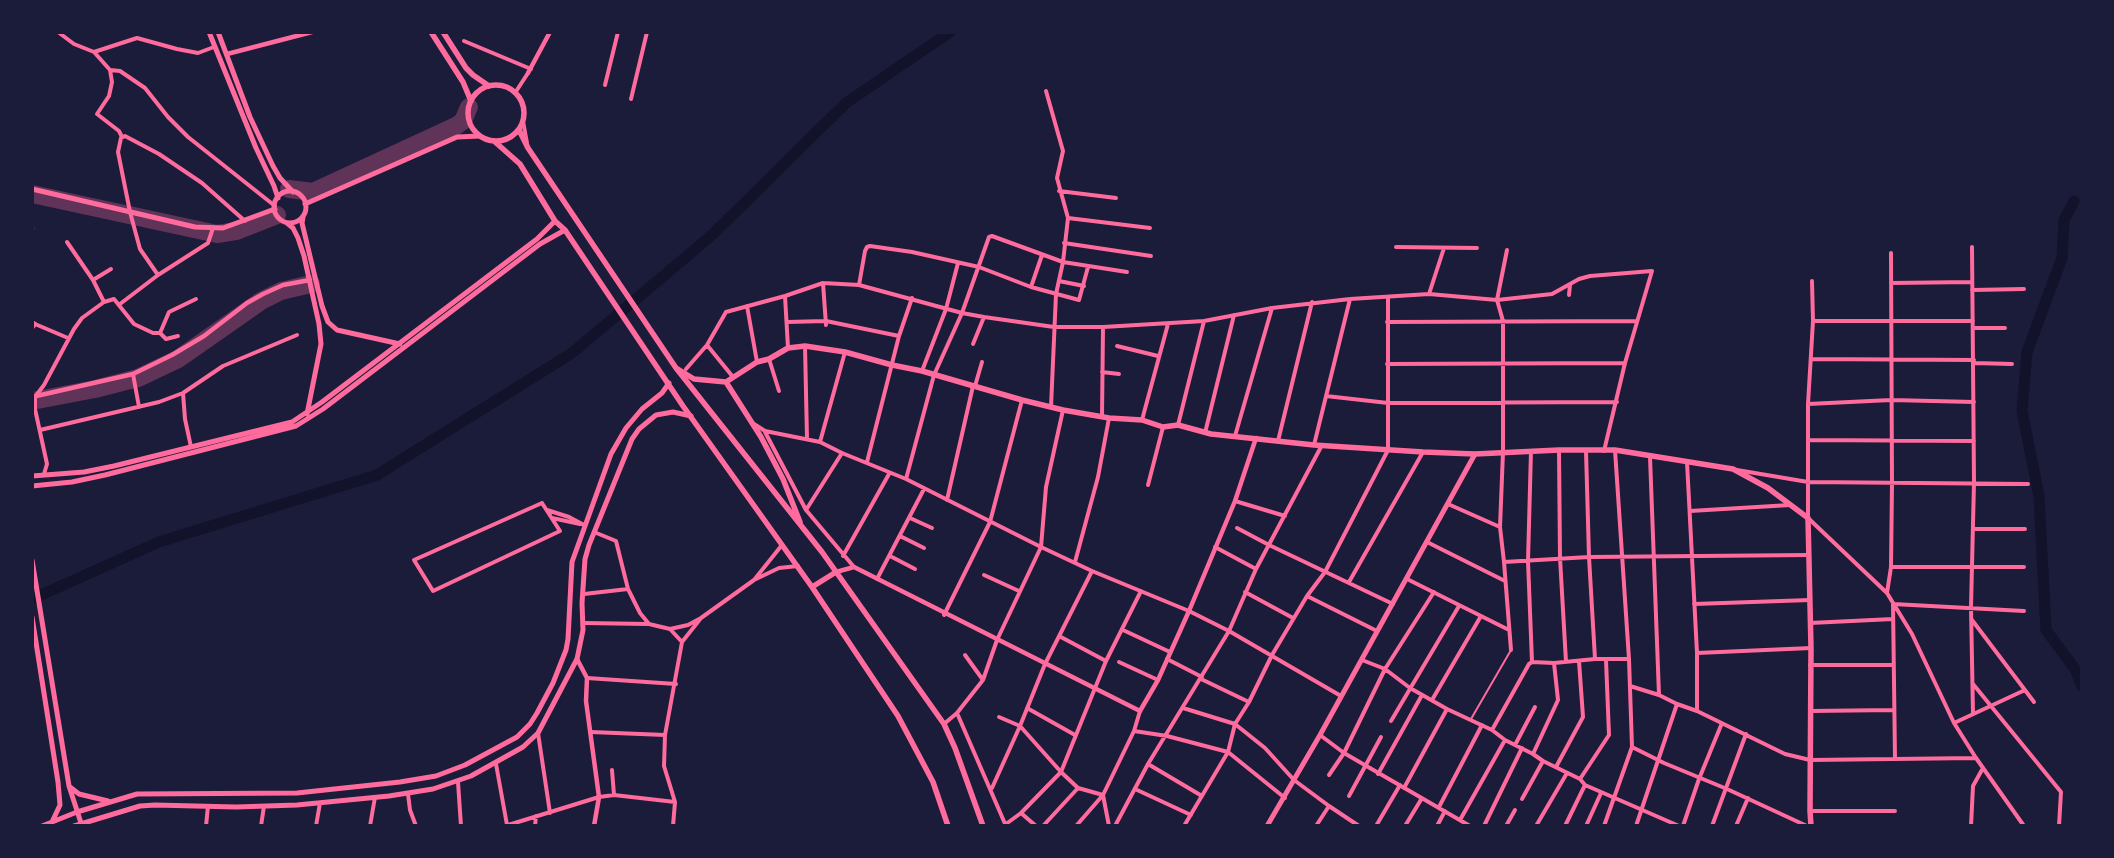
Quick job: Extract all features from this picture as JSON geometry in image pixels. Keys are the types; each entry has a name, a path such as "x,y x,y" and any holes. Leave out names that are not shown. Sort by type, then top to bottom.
{"main road":[{"path":"209,32 278,198"},
{"path":"218,32 247,109 273,166 280,178 293,192"},
{"path":"431,32 459,75 471,101"},
{"path":"444,32 466,68 473,75 489,86 508,88 515,93 524,109 523,121 519,130 510,137 494,141"},
{"path":"480,136 470,124 468,116 471,101 489,86"},
{"path":"519,130 528,148 676,368 836,572 944,724 955,748 983,826"},
{"path":"306,204 457,137 480,136 494,141 520,164 555,221 565,230 691,416 798,566 898,716 933,782 948,826"},
{"path":"32,189 195,227 223,228 246,221 275,208"},
{"path":"308,415 321,344 310,280 298,238 293,228 280,219 275,208 278,198 285,192 293,192 300,195 306,204 302,223 322,306 328,322 338,330 398,342 403,348"},
{"path":"288,223 303,217"},
{"path":"32,486 72,482 105,475 296,426 398,342 537,238 555,221"},
{"path":"32,476 84,472 292,422 308,415 403,348 540,244 565,230"},
{"path":"676,368 694,379 726,382 757,362 769,359 788,348 805,346 845,352 892,365 922,370 1022,400 1063,410 1108,418 1142,420 1163,427 1178,425 1205,434 1314,445 1475,454 1559,450 1615,450 1732,469 1768,488 1808,518 1811,648 1811,826"},
{"path":"726,382 754,424 783,479 803,529"},
{"path":"42,826 77,812 137,794 297,793 400,782 436,776 465,765 517,737 530,724 537,713 553,683 566,650 572,562 618,440 642,409 662,393 669,384"},
{"path":"74,826 140,806 297,805 408,794 458,782 496,764 523,747 538,733 577,659 583,623 585,559 626,451 639,429 656,415 673,412 691,416"},
{"path":"1267,826 1362,660 1475,454"},
{"path":"584,526 594,532"},
{"path":"32,560 69,786 81,823"},
{"path":"812,587 836,572"},
{"path":"32,617 60,805 51,822"},
{"path":"69,786 79,794 108,802"},
{"path":"297,793 297,805"},
{"path":"208,806 211,794"}],"street":[{"path":"58,32 74,44 94,52 110,70 112,82 109,96 97,114 119,131 122,137"},
{"path":"138,32 138,38"},
{"path":"227,54 312,32"},
{"path":"515,93 550,32"},
{"path":"605,85 618,32"},
{"path":"631,99 647,32"},
{"path":"94,52 138,38 198,53 214,47"},
{"path":"464,41 529,71"},
{"path":"110,70 120,71 144,88 168,117 188,137 275,208"},
{"path":"1046,91 1063,151 1057,178 1068,218 1063,262 1056,294 1051,407"},
{"path":"523,121 528,148"},
{"path":"122,137 125,136 137,141 202,184 246,221"},
{"path":"122,137 118,145 118,152 130,212 140,249 158,275"},
{"path":"1060,191 1116,198"},
{"path":"1068,218 1150,228"},
{"path":"120,304 158,275 208,243 213,228"},
{"path":"906,479 934,375 962,313 989,237 992,236 1042,256 1063,262 1127,272"},
{"path":"67,242 104,302"},
{"path":"1064,243 1152,256"},
{"path":"859,286 867,247 912,252 979,267 1031,287 1080,300 1088,267"},
{"path":"1396,247 1477,248"},
{"path":"1972,247 1974,482 1971,608 1974,684 1973,714"},
{"path":"1429,294 1444,248"},
{"path":"1508,250 1497,300 1502,320 1503,452 1500,527 1511,650"},
{"path":"1887,593 1891,567 1892,483 1890,400 1892,360 1891,254"},
{"path":"1031,287 1042,256"},
{"path":"922,370 946,309 958,263"},
{"path":"92,280 111,269"},
{"path":"686,369 707,345 726,312 785,296 823,282 859,286 984,317 1054,326 1103,327 1204,321 1272,308 1350,299 1429,294 1497,300 1552,294 1579,279 1590,276 1652,271 1625,364 1604,451"},
{"path":"34,397 133,374 172,355 204,336 247,303 263,294 283,286 310,280"},
{"path":"1059,281 1084,286"},
{"path":"1812,281 1813,321 1808,404 1808,518 1887,593 1912,634 1954,723 2024,826"},
{"path":"823,282 826,323"},
{"path":"1891,283 1972,282"},
{"path":"1569,295 1570,285"},
{"path":"1972,290 2024,288"},
{"path":"785,296 788,348"},
{"path":"867,462 899,336 912,298"},
{"path":"1184,826 1228,752 1235,724 1249,702 1272,655 1307,596 1325,572 1388,450 1388,298"},
{"path":"44,474 47,464 34,397 44,385 68,338 82,318 104,302 114,299 120,304 134,324 153,333 160,333 166,340 178,336"},
{"path":"160,333 169,312 196,299"},
{"path":"1314,445 1350,299"},
{"path":"1278,441 1312,302"},
{"path":"748,306 757,362"},
{"path":"1235,436 1272,308"},
{"path":"1205,434 1234,315"},
{"path":"973,344 984,317"},
{"path":"1387,322 1502,320 1637,321"},
{"path":"1178,425 1204,321"},
{"path":"1813,321 1973,321"},
{"path":"788,322 826,323 899,336"},
{"path":"1142,420 1168,324"},
{"path":"33,325 68,338"},
{"path":"1102,417 1103,327"},
{"path":"1973,328 2006,328"},
{"path":"40,430 139,407 182,394 223,366 297,335"},
{"path":"707,345 734,377"},
{"path":"805,346 807,439"},
{"path":"1117,346 1158,356"},
{"path":"820,442 845,352"},
{"path":"769,359 779,391"},
{"path":"1811,359 2012,364"},
{"path":"947,500 974,386 982,362"},
{"path":"1387,364 1625,364"},
{"path":"1102,372 1118,374"},
{"path":"133,374 139,407"},
{"path":"182,394 191,447"},
{"path":"1326,396 1388,403 1617,402"},
{"path":"944,614 990,522 1022,400"},
{"path":"1808,404 1890,400 1974,402"},
{"path":"944,724 957,713 983,680 997,640 1041,547 1046,487 1063,410"},
{"path":"1075,562 1098,477 1108,418"},
{"path":"754,424 765,431 820,442 842,453 867,462 889,474 906,479 1092,571 1189,611 1272,655 1341,696"},
{"path":"1148,485 1163,427"},
{"path":"765,431 806,510 854,567 1140,712"},
{"path":"1076,826 1103,795 1134,731 1140,712 1158,680 1235,501 1256,438"},
{"path":"1808,440 1974,441"},
{"path":"1115,826 1148,764 1167,736 1229,631 1256,569 1322,445"},
{"path":"1559,450 1560,558 1566,662"},
{"path":"1604,826 1632,748 1629,659 1615,450"},
{"path":"1531,451 1528,561 1532,662"},
{"path":"1586,451 1589,557 1595,659"},
{"path":"1348,582 1424,452"},
{"path":"806,510 842,453"},
{"path":"1650,457 1659,695"},
{"path":"1687,462 1697,652 1697,711"},
{"path":"1732,469 1808,482 1974,482 2028,484"},
{"path":"843,556 889,474"},
{"path":"877,579 924,489"},
{"path":"1235,501 1285,516"},
{"path":"542,503 546,510 560,530 434,591 414,560 542,503"},
{"path":"1448,504 1500,527"},
{"path":"1690,510 1791,504"},
{"path":"546,510 569,517 584,526"},
{"path":"552,518 584,526"},
{"path":"910,518 932,528"},
{"path":"1237,528 1393,604"},
{"path":"1973,529 2025,529"},
{"path":"594,532 616,542 628,589 640,613 650,624"},
{"path":"900,536 924,548"},
{"path":"1427,542 1505,581"},
{"path":"754,580 782,545"},
{"path":"1215,547 1256,569"},
{"path":"1504,562 1589,557 1654,558 1808,555"},
{"path":"890,556 915,569"},
{"path":"670,630 701,618 754,580 779,568 798,566"},
{"path":"836,572 854,567"},
{"path":"1891,567 2024,567"},
{"path":"992,788 1045,664 1092,571"},
{"path":"984,575 1019,591"},
{"path":"1407,579 1508,630"},
{"path":"584,594 628,589"},
{"path":"957,713 992,788 1006,824 1021,813 1061,772 1106,660 1141,591"},
{"path":"1246,592 1293,618"},
{"path":"1330,776 1344,753 1385,669 1434,592"},
{"path":"1307,596 1377,631"},
{"path":"1694,604 1810,600"},
{"path":"1893,604 2024,611"},
{"path":"1893,604 1895,759"},
{"path":"1391,721 1459,606"},
{"path":"1432,700 1481,616"},
{"path":"673,826 675,802 664,766 665,735 676,684 682,642 701,618"},
{"path":"1810,623 1893,619"},
{"path":"1972,620 2034,702"},
{"path":"583,623 650,624 670,630 682,642"},
{"path":"1122,630 1170,652"},
{"path":"1059,636 1106,660"},
{"path":"1697,652 1811,648"},
{"path":"965,655 983,680"},
{"path":"577,659 587,678 586,701 598,797 594,826"},
{"path":"1167,659 1249,702"},
{"path":"1492,730 1529,664 1532,662 1554,663 1595,659 1629,659"},
{"path":"1362,660 1385,669 1422,695 1492,730 1505,740 1542,761 1580,779 1585,785 1670,824 1681,826 1722,723"},
{"path":"1580,779 1609,734 1606,660"},
{"path":"1556,767 1583,717 1579,661"},
{"path":"1119,662 1158,680"},
{"path":"1532,754 1558,700 1554,663"},
{"path":"1810,665 1893,665"},
{"path":"587,678 676,684"},
{"path":"1974,684 2061,792 2059,826"},
{"path":"1630,686 1659,695 1697,711 1785,754 1810,760 1976,758"},
{"path":"1954,723 2025,690"},
{"path":"1378,774 1422,695"},
{"path":"1636,826 1677,704"},
{"path":"1516,745 1535,707"},
{"path":"1027,708 1075,735"},
{"path":"1183,708 1235,724 1265,748 1294,780 1328,806 1359,826"},
{"path":"1376,826 1402,787 1447,709"},
{"path":"1810,710 1894,710"},
{"path":"999,717 1020,726 1078,788 1103,795"},
{"path":"1439,807 1482,725"},
{"path":"1134,731 1167,736 1228,752 1284,798"},
{"path":"591,732 665,735"},
{"path":"538,733 550,813"},
{"path":"1712,826 1746,734"},
{"path":"1320,735 1344,753 1378,774 1468,825"},
{"path":"1349,796 1381,737"},
{"path":"1460,820 1505,740"},
{"path":"1484,826 1522,748"},
{"path":"1632,748 1699,779 1748,798 1807,826"},
{"path":"1522,799 1542,761"},
{"path":"496,764 506,825 598,797 614,795 675,802"},
{"path":"1148,764 1202,796"},
{"path":"1971,826 1973,786 1983,768"},
{"path":"612,770 614,795"},
{"path":"1536,826 1566,773"},
{"path":"458,782 461,826"},
{"path":"1565,826 1585,785"},
{"path":"1043,826 1078,788"},
{"path":"1135,789 1191,816"},
{"path":"1586,826 1601,793"},
{"path":"408,794 410,810 416,826"},
{"path":"1103,795 1109,826"},
{"path":"370,826 375,797"},
{"path":"1405,826 1422,798"},
{"path":"1736,826 1748,798"},
{"path":"316,826 320,803"},
{"path":"206,826 208,806"},
{"path":"261,826 264,806"},
{"path":"1316,826 1328,806"},
{"path":"1506,826 1515,810"},
{"path":"1437,826 1445,811"},
{"path":"1810,811 1895,811"},
{"path":"1021,813 1036,826"},
{"path":"535,826 536,816"}],"lane":[{"path":"1471,719 1511,650"}],"waterway":[{"path":"32,599 159,542 377,475 572,353 712,235 846,103 950,32"},
{"path":"2074,201 2064,220 2062,258 2027,352 2022,411 2039,496 2046,630 2075,669 2082,686"}],"taxiway":[{"path":"289,189 313,192 456,126 463,121 469,107"},
{"path":"32,194 217,234 236,231 277,215"},
{"path":"32,401 95,389 138,378 178,359 261,301 281,291 311,284"}]}
